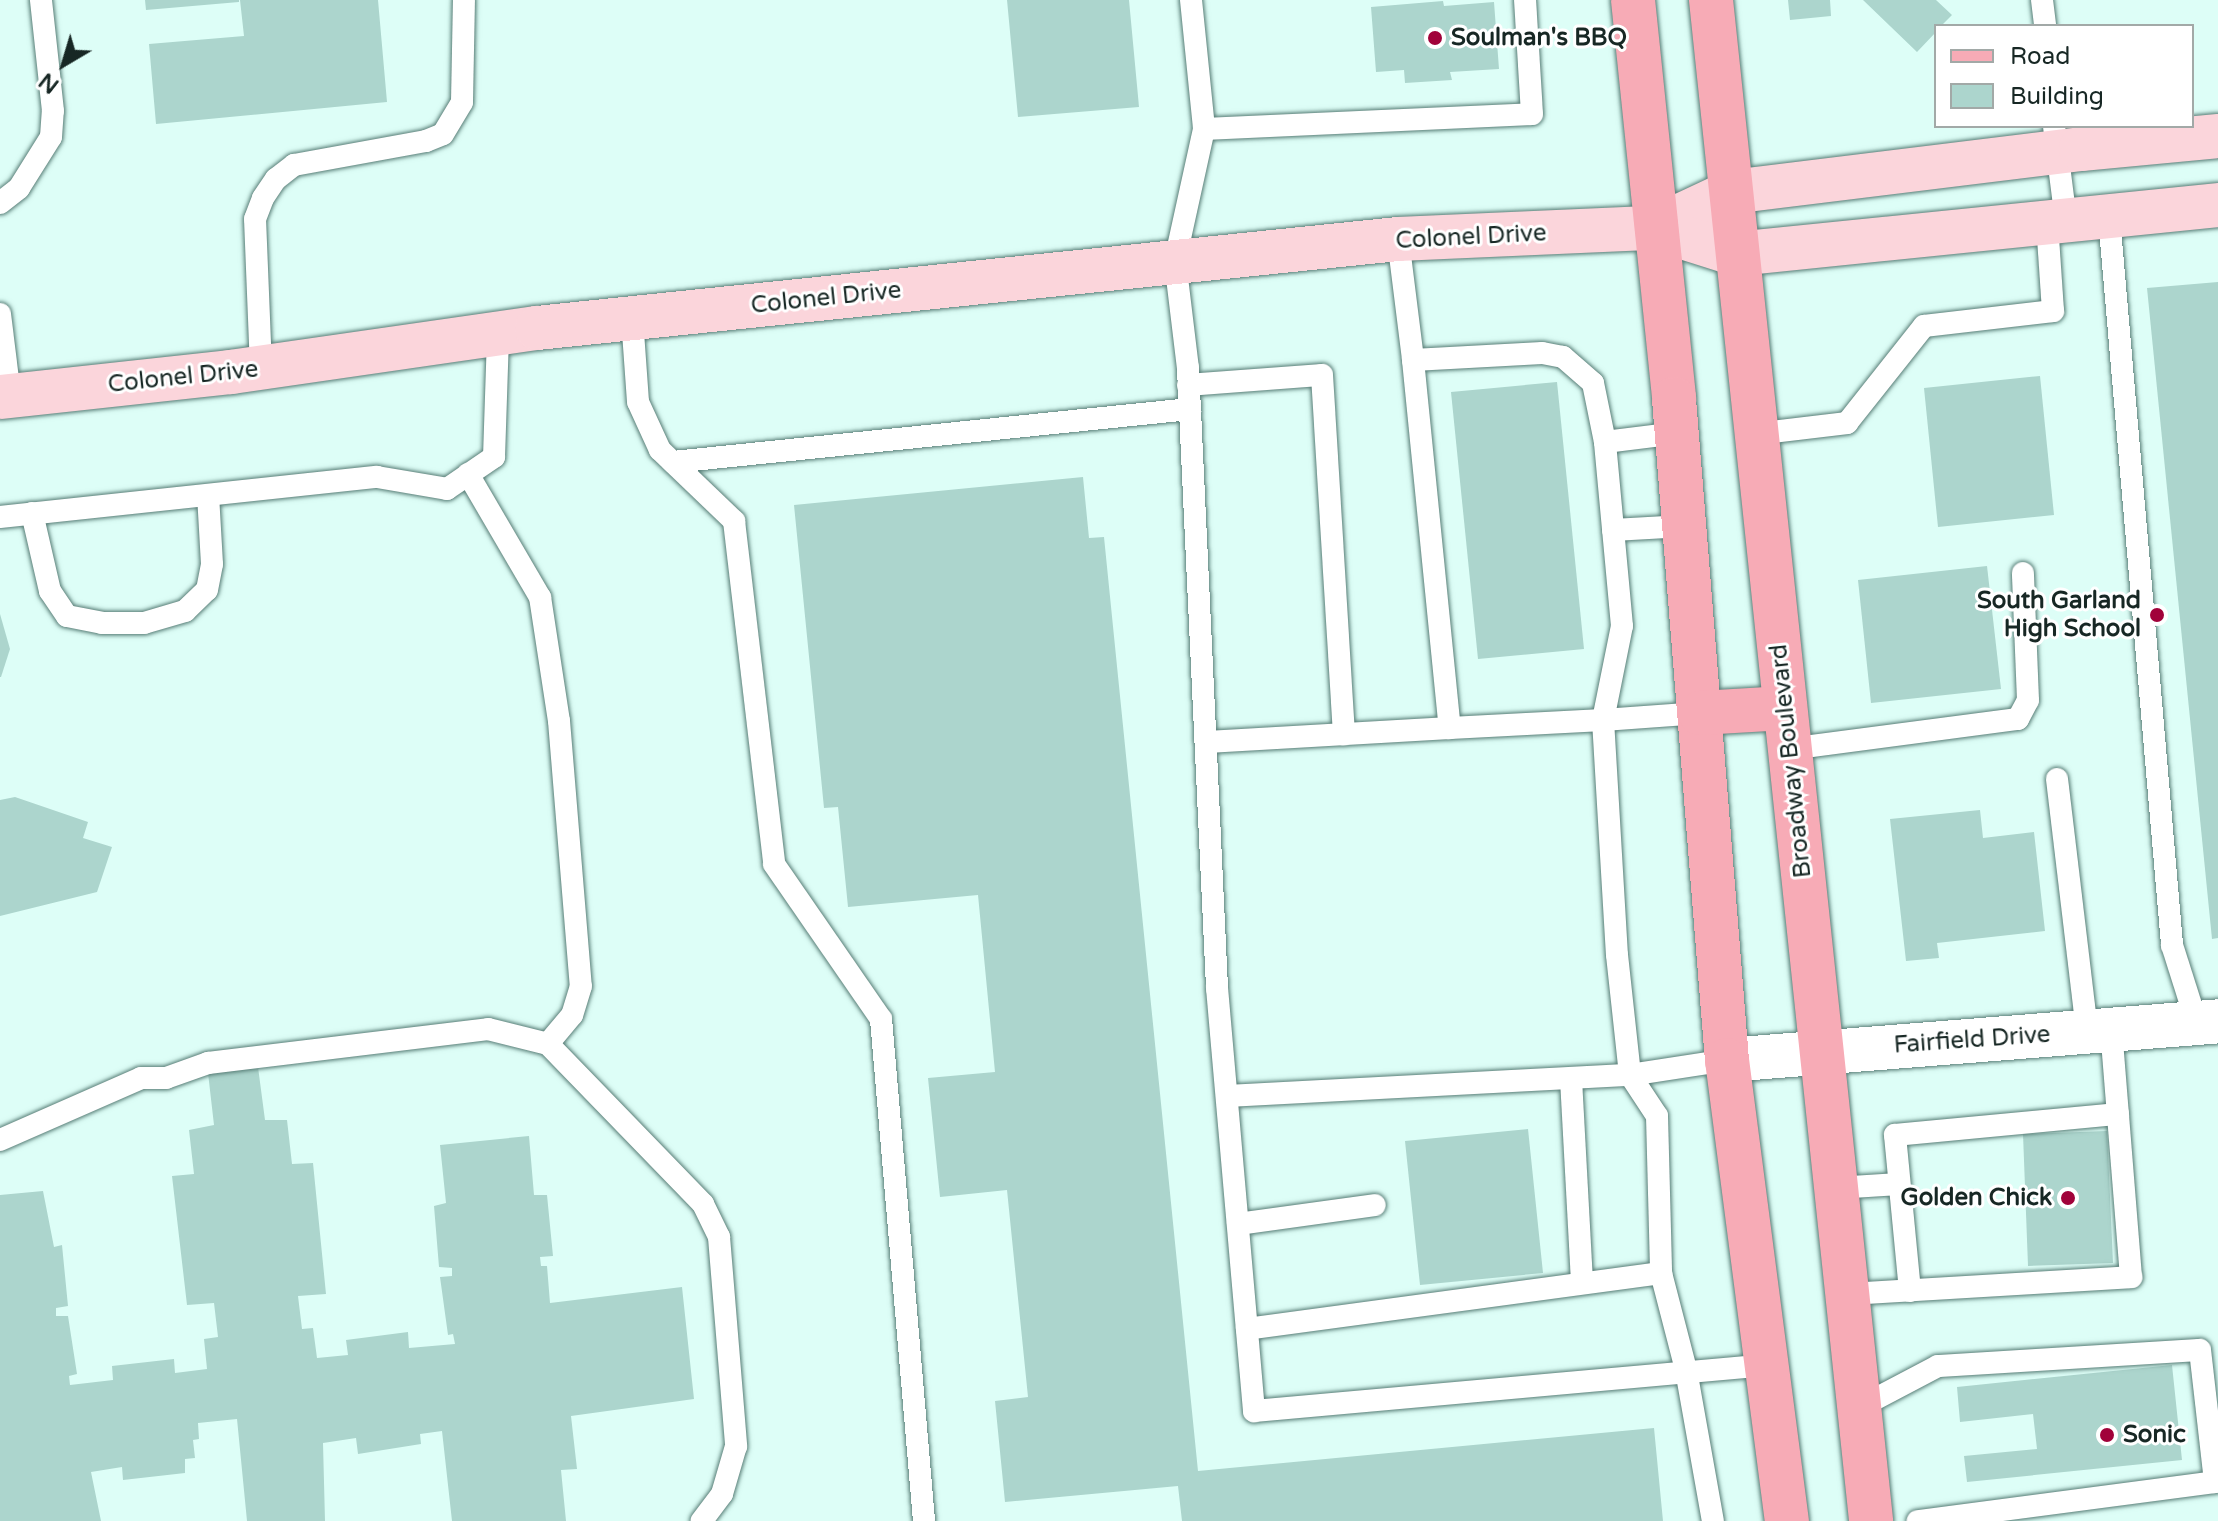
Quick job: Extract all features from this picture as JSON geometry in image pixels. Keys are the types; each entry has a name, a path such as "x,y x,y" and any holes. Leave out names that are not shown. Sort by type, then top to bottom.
{"main road":[{"path":"1633,0 1677,433 1727,1060 1787,1521"},
{"name":"Broadway Boulevard","path":"1711,0 1871,1521"},
{"path":"1700,713 1787,729"}],"street":[{"name":"Colonel Drive","path":"1654,228 1731,192 2055,139 2218,136"},
{"name":"Colonel Drive","path":"5,396 261,368 632,318 1398,239 1654,228 1736,254 2218,205"},
{"name":"Fairfield Drive","path":"1727,1060 1821,1050 2208,1022"}],"lane":[{"path":"0,203 19,188 51,137 53,111 41,0"},
{"path":"261,368 255,219 263,198 276,179 294,165 426,141 443,134 462,102 464,0"},
{"path":"1191,0 1204,129 1175,261 1190,409 1217,988 1254,1411 1768,1365"},
{"path":"1204,129 1532,114 1525,0"},
{"path":"2042,0 2045,24"},
{"path":"1755,434 1847,423 1924,326 2053,311 2057,222 2055,139"},
{"path":"2109,217 2172,945 2208,1022"},
{"path":"1398,239 1450,728"},
{"path":"0,314 5,396"},
{"path":"632,318 638,402 660,450 734,521 774,864 881,1019 924,1521"},
{"path":"0,517 377,477 447,489 494,457 498,334"},
{"path":"1413,360 1542,353 1563,357 1593,383 1605,442 1622,626 1603,720 1617,955 1630,1075 1657,1116 1661,1273 1686,1370 1713,1521"},
{"path":"1188,385 1322,375 1344,734"},
{"path":"673,462 1190,409"},
{"path":"1605,442 1677,433"},
{"path":"468,474 540,597 559,721 581,986 572,1015 548,1044"},
{"path":"32,513 50,591 67,616 102,623 144,623 185,611 207,590 212,564 208,495"},
{"path":"1613,530 1684,526"},
{"path":"1787,729 2018,719 2028,700 2023,573"},
{"path":"1207,742 1700,713"},
{"path":"1847,1294 2131,1277 2118,1114 2099,1031 2057,779"},
{"path":"0,1140 141,1078 166,1078 208,1063 488,1029 548,1044 703,1204 719,1237 736,1446 722,1494 702,1521"},
{"path":"1227,1096 1630,1075 1727,1060"},
{"path":"1571,1079 1582,1283"},
{"path":"1910,1291 1895,1135 2118,1114"},
{"path":"1836,1188 1899,1184"},
{"path":"1238,1224 1375,1205"},
{"path":"1247,1329 1661,1273"},
{"path":"1860,1407 1938,1366 2200,1350 2215,1482 1918,1521"}],"building":[{"path":"145,0 239,0 239,2 146,10"},
{"path":"240,0 378,0 387,102 156,124 149,44 244,36"},
{"path":"1007,0 1129,0 1139,107 1018,117"},
{"path":"1788,0 1830,0 1831,16 1790,20"},
{"path":"1863,0 1936,0 1952,15 1943,24 1934,24 1934,34 1917,52"},
{"name":"Soulman's BBQ","path":"1443,1 1444,6 1494,2 1499,69 1450,72 1452,80 1405,83 1404,70 1376,72 1371,7"},
{"name":"South Garland High School","path":"2218,282 2218,938 2212,939 2147,288"},
{"path":"2040,376 2054,515 1938,527 1924,388"},
{"path":"1557,382 1584,649 1478,659 1451,392"},
{"path":"1083,477 1089,538 1104,537 1198,1471 1654,1428 1663,1521 1182,1521 1178,1486 1005,1502 995,1401 1028,1397 1007,1190 940,1197 928,1078 995,1072 978,895 848,907 838,807 824,808 794,505"},
{"path":"1987,566 2001,689 1871,703 1858,580"},
{"path":"0,614 10,649 1,677 0,677"},
{"path":"15,797 88,822 83,838 112,847 97,892 0,916 0,800"},
{"path":"1980,810 1983,838 2034,832 2045,931 1937,943 1939,958 1906,961 1890,819"},
{"path":"258,1067 265,1120 287,1120 292,1164 313,1163 326,1294 298,1296 302,1329 313,1328 317,1358 348,1355 346,1340 408,1332 409,1348 455,1344 453,1334 448,1335 440,1277 452,1276 452,1268 439,1267 434,1206 446,1203 440,1145 529,1136 534,1195 547,1195 553,1256 540,1257 541,1266 547,1266 550,1303 682,1287 694,1399 571,1416 577,1469 561,1470 566,1521 452,1521 442,1431 420,1434 421,1444 358,1454 356,1438 323,1443 325,1521 247,1521 237,1419 198,1423 199,1439 193,1440 195,1458 185,1459 185,1473 123,1480 122,1467 91,1472 101,1521 0,1521 0,1195 43,1191 54,1247 62,1245 68,1306 56,1308 56,1316 68,1316 77,1374 69,1376 70,1385 113,1380 112,1366 174,1359 175,1373 207,1369 204,1339 218,1337 214,1303 187,1305 172,1176 194,1174 189,1130 214,1125 208,1073"},
{"path":"1528,1129 1543,1273 1420,1285 1405,1141"},
{"name":"Golden Chick","path":"2107,1131 2113,1263 2028,1266 2023,1134"},
{"name":"Sonic","path":"2172,1365 2182,1460 1967,1482 1964,1456 2037,1449 2033,1414 1960,1422 1957,1387"}],"place":[{"name":"Soulman's BBQ","path":"1435,38"},
{"name":"South Garland High School","path":"2157,615"},
{"name":"Golden Chick","path":"2068,1198"},
{"name":"Sonic","path":"2107,1435"}]}
